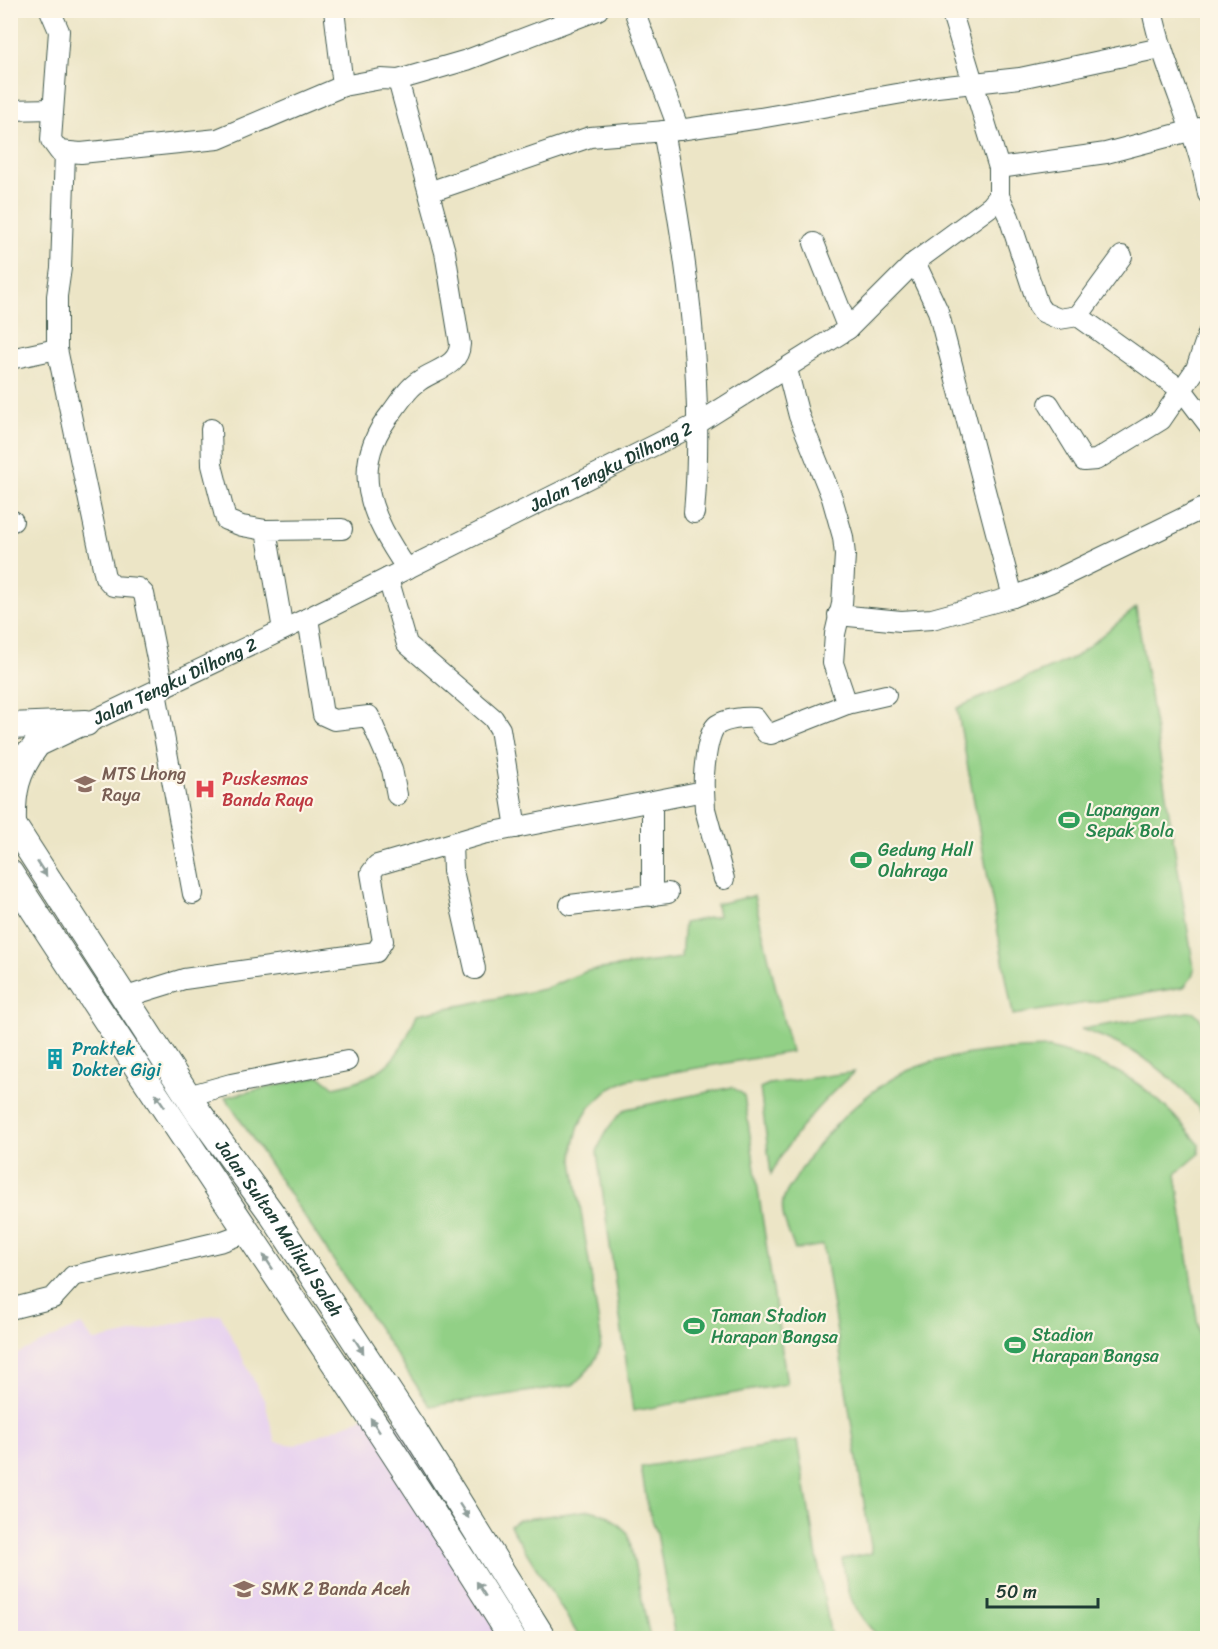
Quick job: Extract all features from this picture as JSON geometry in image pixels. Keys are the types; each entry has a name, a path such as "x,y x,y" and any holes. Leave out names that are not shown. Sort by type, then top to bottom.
{"main road":[{"path":"10,726 86,723"},
{"path":"12,822 12,799 18,775 35,747"},
{"name":"Jalan Sultan Malikul Saleh","path":"12,822 126,997 188,1112 247,1232 315,1331 512,1638"},
{"name":"Jalan Sultan Malikul Saleh","path":"10,873 97,1008 188,1112 272,1214 340,1316 543,1638"},
{"path":"315,1331 340,1316"}],"street":[{"path":"50,10 59,31 51,140 56,149 65,153 218,139 343,86 381,79 398,80 506,46 598,10"},
{"path":"334,10 343,86"},
{"path":"634,10 671,130 691,298 698,463 694,513"},
{"path":"951,10 975,82 999,168 999,196 1010,216 1038,305 1043,312 1059,319 1078,316 1183,391 1208,424"},
{"path":"1152,10 1161,48 1200,129 1208,194"},
{"path":"429,192 590,137 671,130 975,82 1020,78 1161,48"},
{"path":"398,80 445,252 460,349 452,363 413,386 380,426 373,441 365,475 371,502 407,569"},
{"path":"10,110 52,109"},
{"path":"999,168 1106,153 1200,129"},
{"path":"65,153 61,268 57,296 57,349 105,577 113,586 138,588 144,594 194,894"},
{"name":"Jalan Tengku Dilhong 2","path":"10,760 308,618 697,424 848,329 915,262 991,206 999,196"},
{"path":"814,243 848,329"},
{"path":"1078,316 1122,256"},
{"path":"915,262 938,311 1013,597"},
{"path":"1048,404 1084,460 1092,461 1140,435 1161,420 1196,369 1208,334"},
{"path":"10,359 57,349"},
{"path":"787,369 799,416 832,498 843,537 843,588 833,663 847,704"},
{"path":"211,429 212,465 226,520 266,530 342,529"},
{"path":"838,615 901,621 932,620 1013,597 1048,583 1208,506"},
{"path":"266,530 283,630"},
{"path":"388,578 405,642 492,718 500,729 516,828"},
{"path":"308,618 323,715 331,720 365,715 372,718 392,769 398,795"},
{"path":"724,879 705,809 704,791 708,746 713,730 718,724 755,717 766,733 771,734 847,704 886,695"},
{"path":"126,997 184,980 376,952 382,947 383,935 372,870 377,865 516,828 704,791"},
{"path":"570,905 660,895 652,802"},
{"path":"452,844 453,871 475,969"},
{"path":"188,1112 231,1084 347,1061"},
{"path":"10,1309 52,1298 72,1276 223,1241 247,1232"}],"shaded area":[{"path":"220,1314 265,1402 275,1442 295,1445 386,1408 445,1488 527,1638 11,1638 10,1357 81,1325 94,1341"}],"green space":[{"name":"Lapangan Sepak Bola","path":"1136,608 1194,969 1192,977 1184,987 1013,1015 957,708 1075,657"},
{"path":"754,896 791,1052 627,1080 608,1090 590,1107 579,1125 574,1144 573,1161 601,1338 596,1359 573,1385 430,1406 225,1097 320,1076 334,1087 365,1078 377,1072 396,1055 417,1014 544,989 587,971 681,958 684,923 718,916 716,904"},
{"path":"1188,1012 1198,1015 1203,1027 1208,1068 1207,1120 1181,1088 1152,1064 1119,1044 1081,1029"},
{"name":"Stadion Harapan Bangsa","path":"1049,1048 1096,1062 1133,1081 1166,1107 1199,1144 1199,1154 1176,1174 1208,1395 1207,1628 1194,1638 880,1638 857,1611 849,1593 842,1559 872,1553 823,1245 795,1250 784,1219 782,1207 784,1198 804,1164 831,1130 863,1099 899,1075 949,1058 999,1050"},
{"path":"854,1072 808,1120 779,1159 771,1174 760,1088 769,1084"},
{"path":"732,1087 744,1095 787,1384 633,1411 597,1152 608,1128 626,1109"},
{"path":"797,1441 831,1638 675,1638 657,1533 648,1509 641,1467"},
{"path":"590,1510 609,1516 628,1533 650,1638 580,1638 510,1526 518,1520"}],"place":[{"name":"MTS Lhong Raya","path":"85,784"},
{"name":"Puskesmas Banda Raya","path":"205,789"},
{"name":"Lapangan Sepak Bola","path":"1069,820"},
{"name":"Gedung Hall Olahraga","path":"861,860"},
{"name":"Praktek Dokter Gigi","path":"55,1059"},
{"name":"Taman Stadion Harapan Bangsa","path":"694,1326"},
{"name":"Stadion Harapan Bangsa","path":"1015,1345"},
{"name":"SMK 2 Banda Aceh","path":"244,1589"}]}
